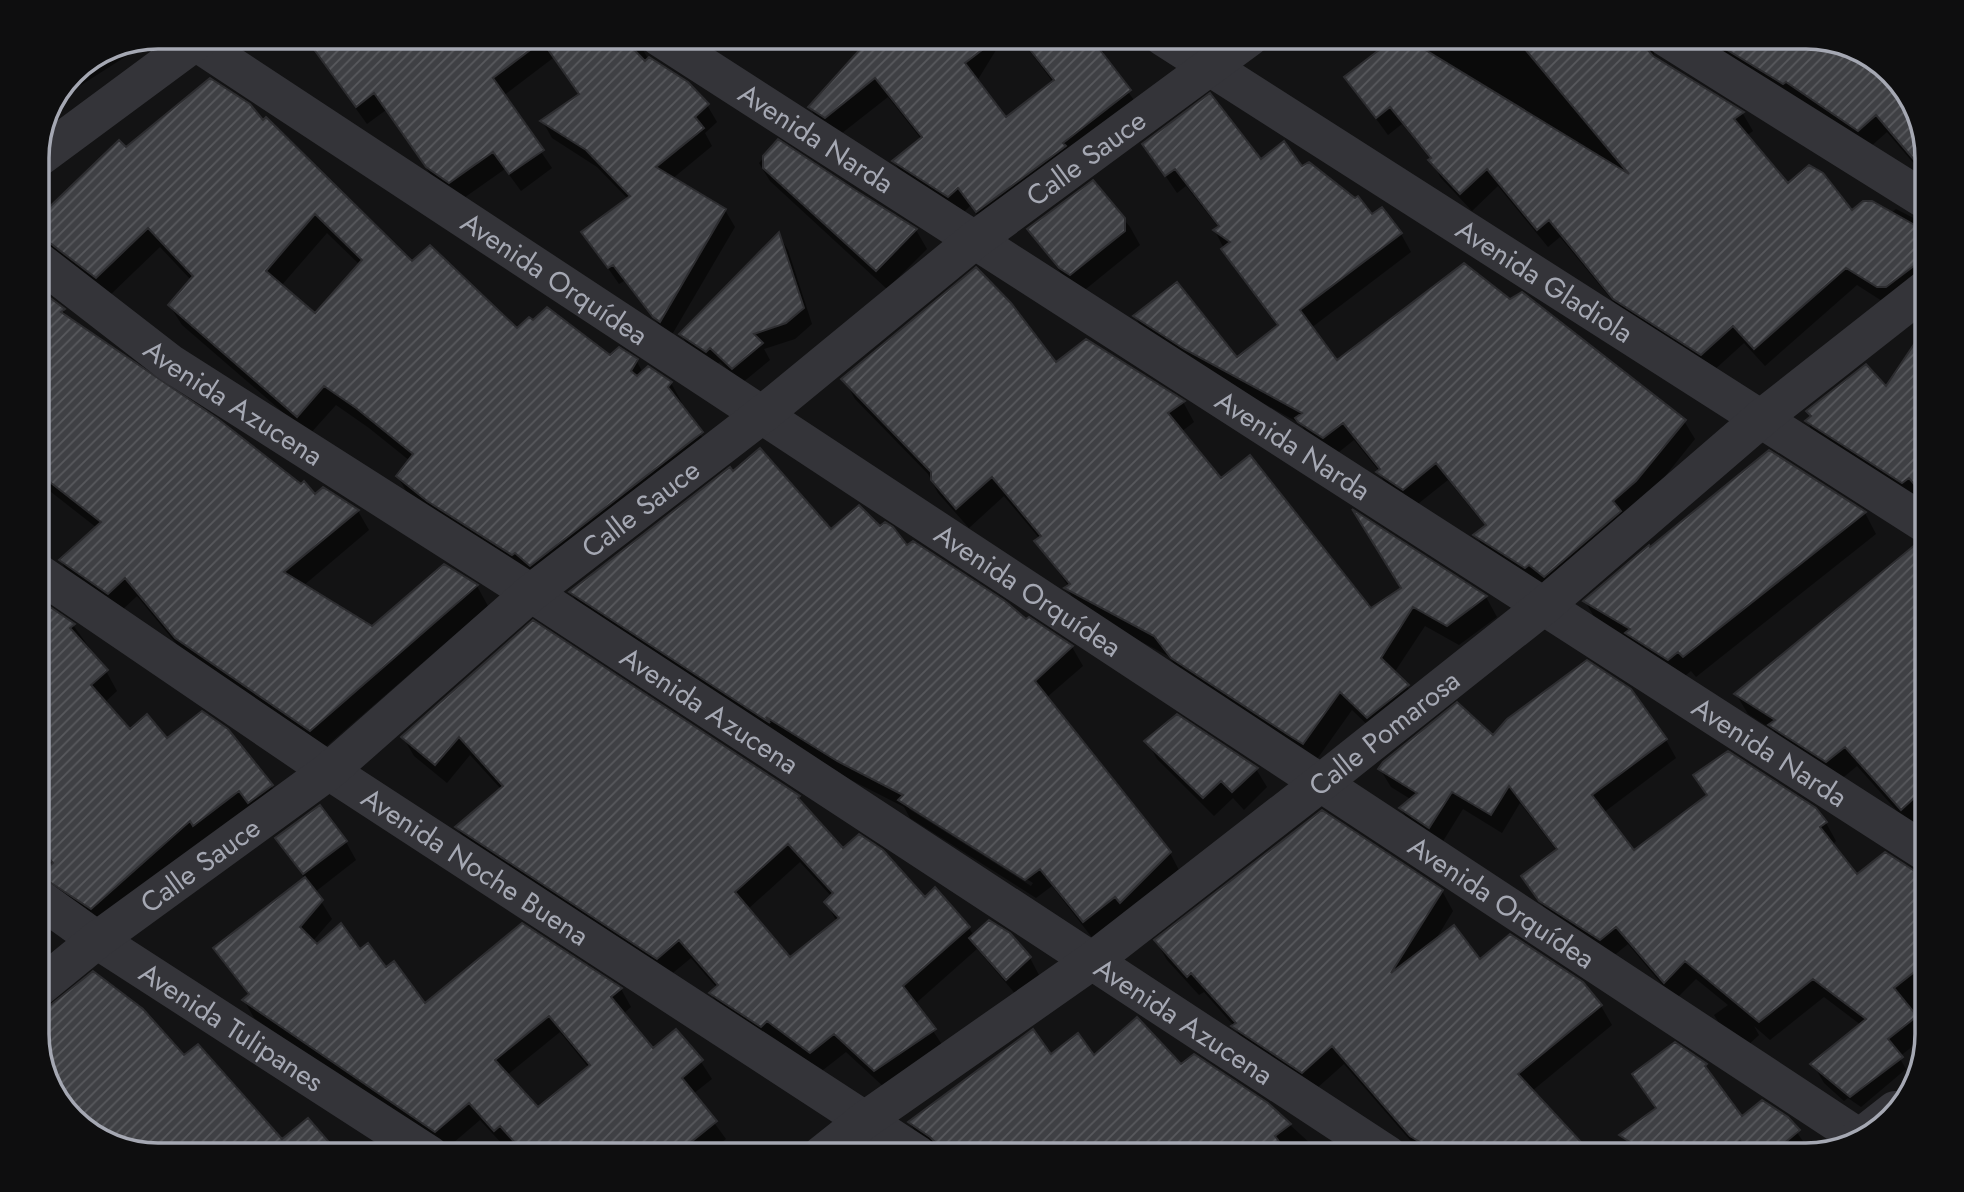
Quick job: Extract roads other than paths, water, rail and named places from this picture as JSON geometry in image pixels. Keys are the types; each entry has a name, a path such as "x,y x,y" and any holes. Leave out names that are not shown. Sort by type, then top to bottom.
{"street":[{"path":"49,150 181,49"},
{"name":"Avenida Orquídea","path":"212,49 1322,782 1849,1134"},
{"name":"Avenida Narda","path":"678,49 1915,845"},
{"name":"Avenida Gladiola","path":"1181,49 1763,417 1915,517"},
{"name":"Calle Sauce","path":"49,979 97,940 329,771 531,593 763,414 976,239 1235,49"},
{"path":"1684,49 1915,193"},
{"name":"Avenida Azucena","path":"49,269 170,363 531,593 1370,1143"},
{"name":"Calle Pomarosa","path":"836,1143 1092,961 1322,782 1545,605 1763,417 1915,297"},
{"name":"Avenida Noche Buena","path":"49,580 329,771 900,1143"},
{"name":"Avenida Tulipanes","path":"49,906 97,940 411,1143"}]}
